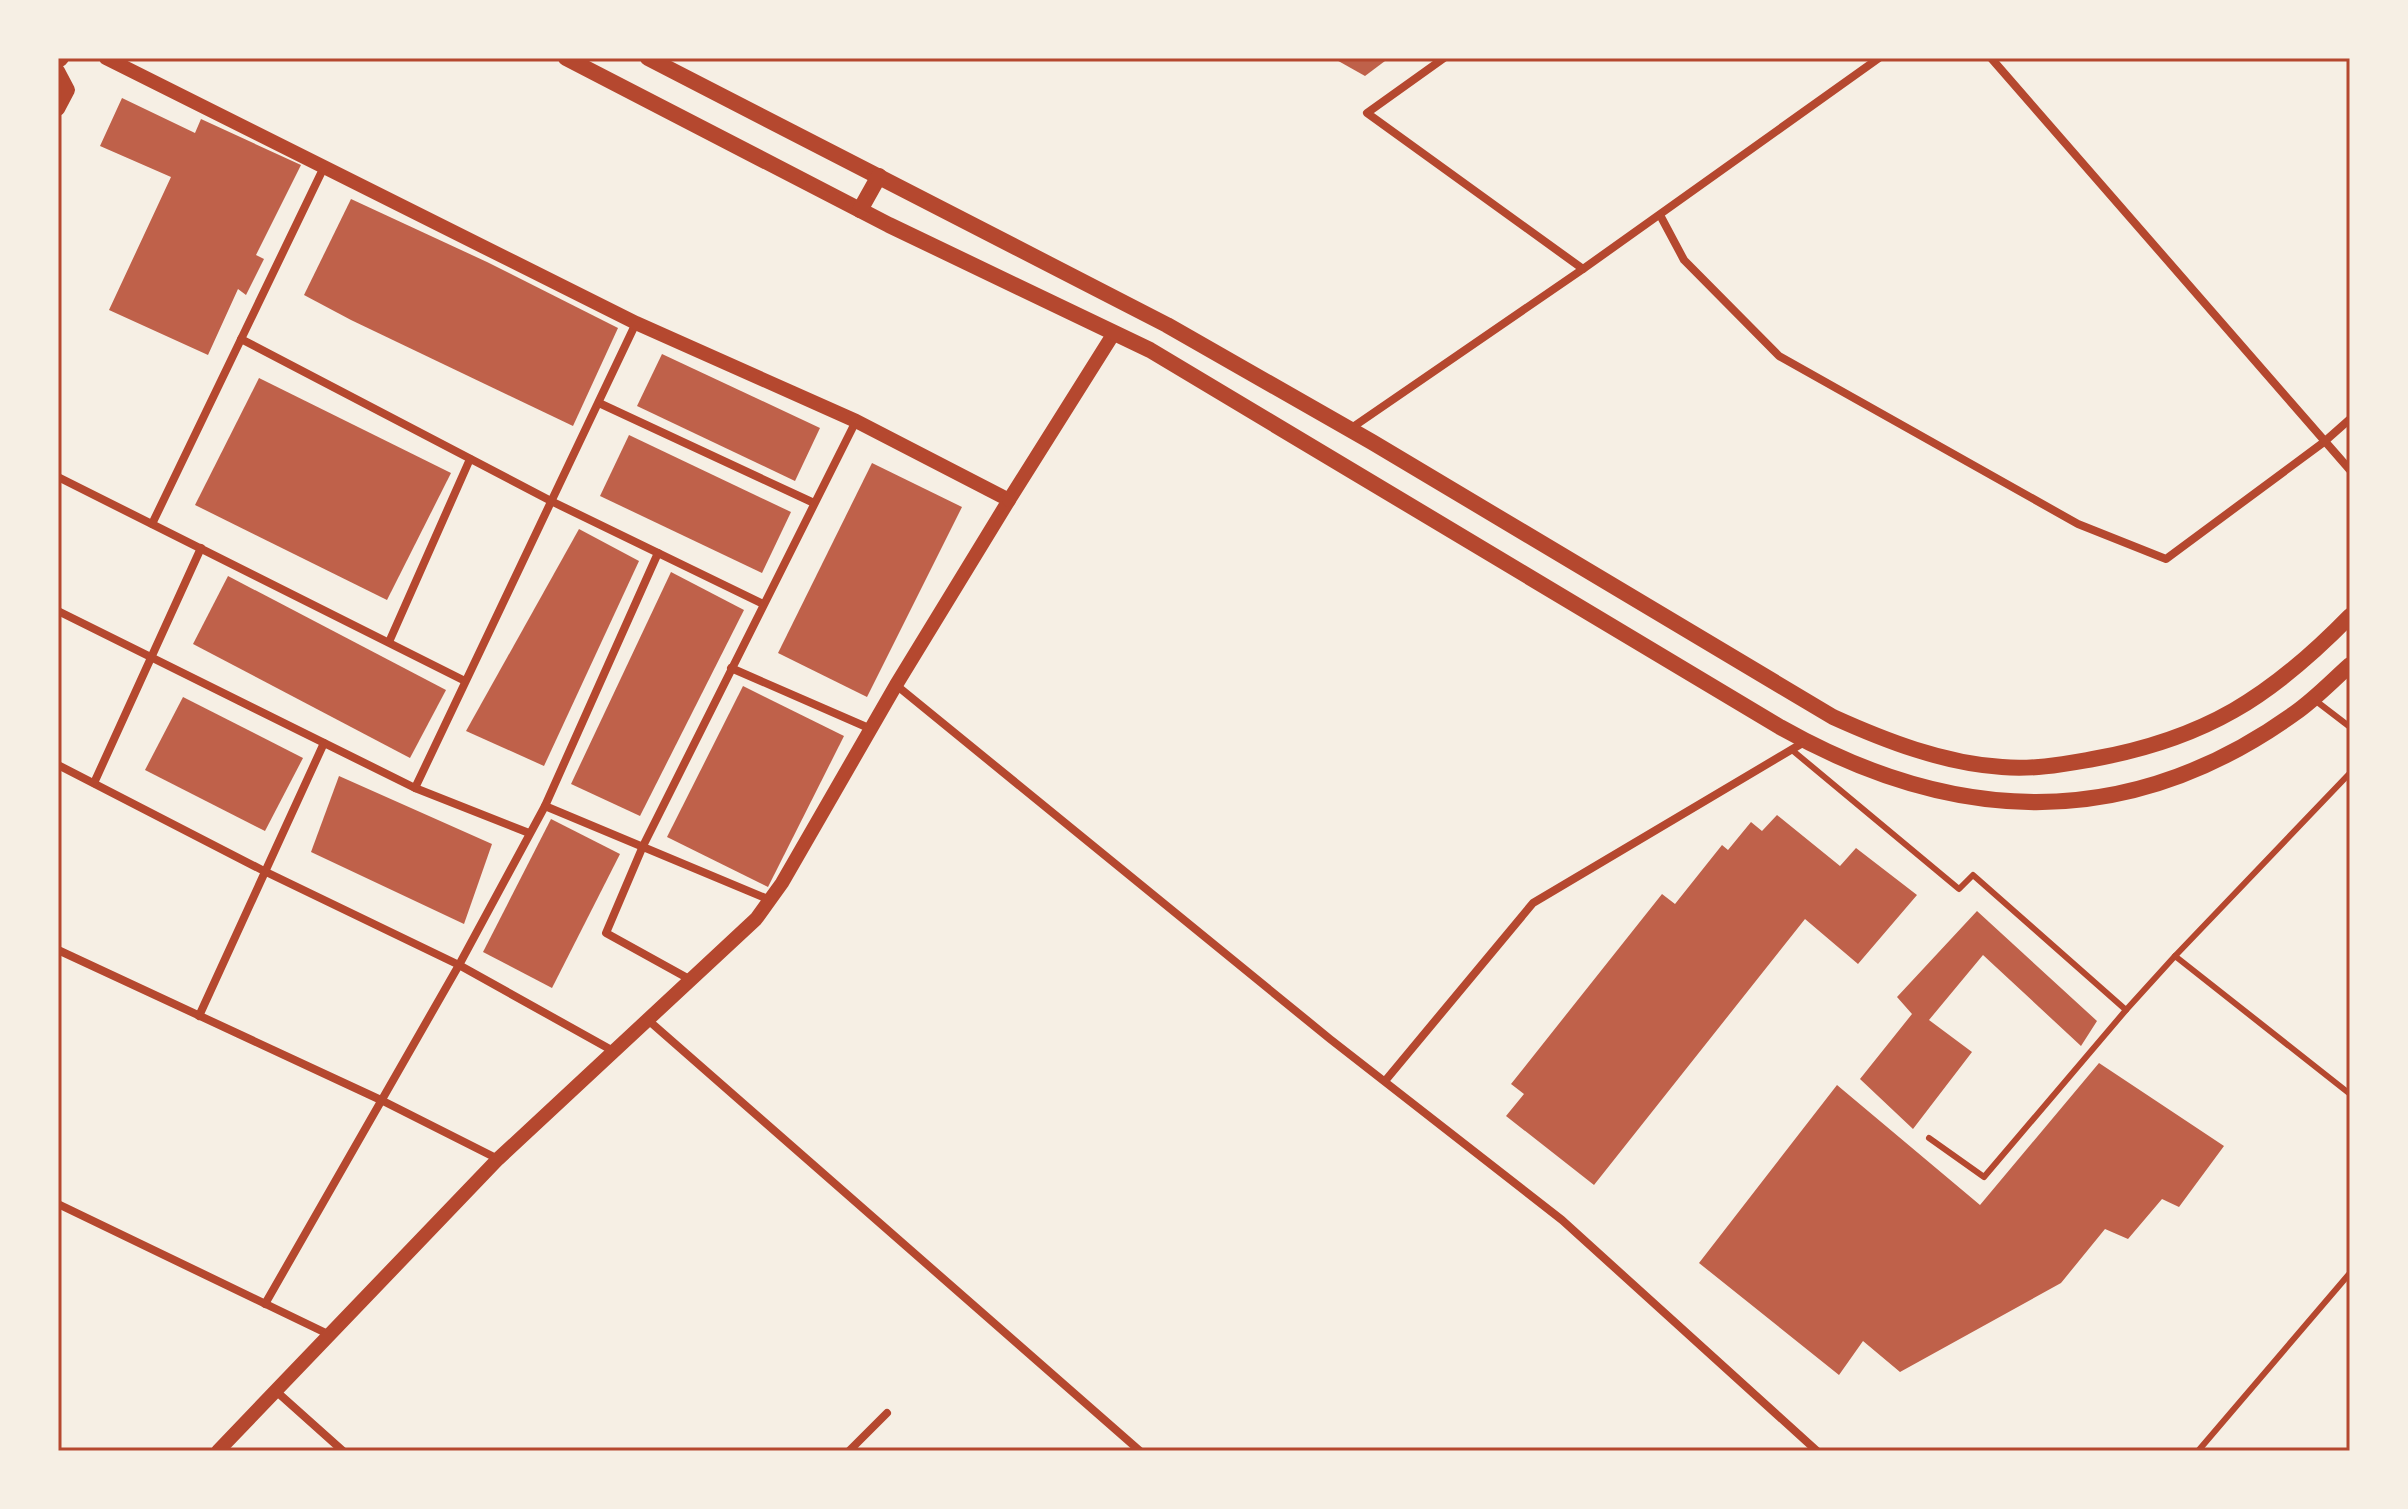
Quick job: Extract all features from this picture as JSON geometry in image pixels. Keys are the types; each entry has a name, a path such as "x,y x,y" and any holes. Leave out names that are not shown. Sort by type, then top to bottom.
{"main road":[{"path":"566,58 860,210 1114,333 1239,402 1799,746 1959,795 2058,803 2122,792 2181,777 2240,748 2296,712 2350,665"},
{"path":"648,58 1167,325 1350,429 1833,717 1923,752 2004,768 2058,765 2125,753 2194,732 2262,694 2298,666 2350,616"},
{"path":"860,210 879,176"}],"street":[{"path":"106,58 636,323 856,421 1009,500"},
{"path":"1444,58 1367,113 1583,269"},
{"path":"1350,429 1660,215 1879,58"},
{"path":"1991,58 2350,470"},
{"path":"58,71 68,90 58,109"},
{"path":"152,524 324,167"},
{"path":"1660,215 1684,260 1779,356 2078,524 2166,559 2324,442 2350,419"},
{"path":"415,788 636,323"},
{"path":"218,1451 498,1159 756,919 1009,500 1114,333"},
{"path":"241,339 551,501 763,604"},
{"path":"599,403 814,503"},
{"path":"691,980 606,933 643,846 856,421"},
{"path":"389,642 470,459"},
{"path":"58,477 465,681"},
{"path":"94,783 201,548"},
{"path":"265,1304 383,1101 545,806 658,553"},
{"path":"58,611 415,788 529,833"},
{"path":"731,668 871,729"},
{"path":"896,685 1330,1039 1562,1220 1817,1451"},
{"path":"199,1016 324,743"},
{"path":"1385,1081 1533,903 1799,746"},
{"path":"58,765 264,871 459,965 615,1052"},
{"path":"545,806 770,900"},
{"path":"58,950 383,1101 498,1159"},
{"path":"648,1020 1140,1451"},
{"path":"58,1204 330,1335"},
{"path":"277,1392 343,1451"},
{"path":"849,1451 887,1413"}],"lane":[{"path":"2313,699 2350,727"},
{"path":"1799,746 1959,889 1973,875 2126,1010"},
{"path":"1929,1138 1984,1177 2126,1010 2350,773"},
{"path":"2175,956 2350,1094"},
{"path":"2198,1451 2350,1273"}],"building":[{"path":"1333,58 1389,58 1365,76"},
{"path":"122,98 195,133 201,119 301,165 256,255 264,259 246,295 238,289 208,355 109,310 171,177 100,146"},
{"path":"351,199 487,262 618,328 573,426 304,295"},
{"path":"662,354 820,428 795,481 637,406"},
{"path":"259,378 451,473 387,600 195,505"},
{"path":"629,435 791,512 762,573 600,496"},
{"path":"872,463 962,507 867,697 778,653"},
{"path":"579,529 639,561 544,766 466,731"},
{"path":"671,572 744,610 640,816 571,784"},
{"path":"228,576 446,690 410,758 193,644"},
{"path":"743,686 844,736 768,887 667,837"},
{"path":"183,697 303,758 265,831 145,770"},
{"path":"339,776 492,844 464,924 311,852"},
{"path":"1777,815 1840,866 1856,848 1917,895 1858,964 1805,919 1594,1185 1506,1116 1524,1094 1511,1084 1662,894 1675,904 1722,845 1728,850 1751,822 1762,831"},
{"path":"551,819 620,854 552,988 483,952"},
{"path":"1977,911 2097,1021 2081,1046 1983,955 1929,1020 1972,1052 1913,1129 1860,1079 1912,1014 1897,997"},
{"path":"2099,1063 2224,1146 2179,1207 2162,1199 2128,1239 2105,1229 2061,1283 1900,1372 1863,1341 1839,1375 1699,1263 1837,1085 1980,1205"}]}
